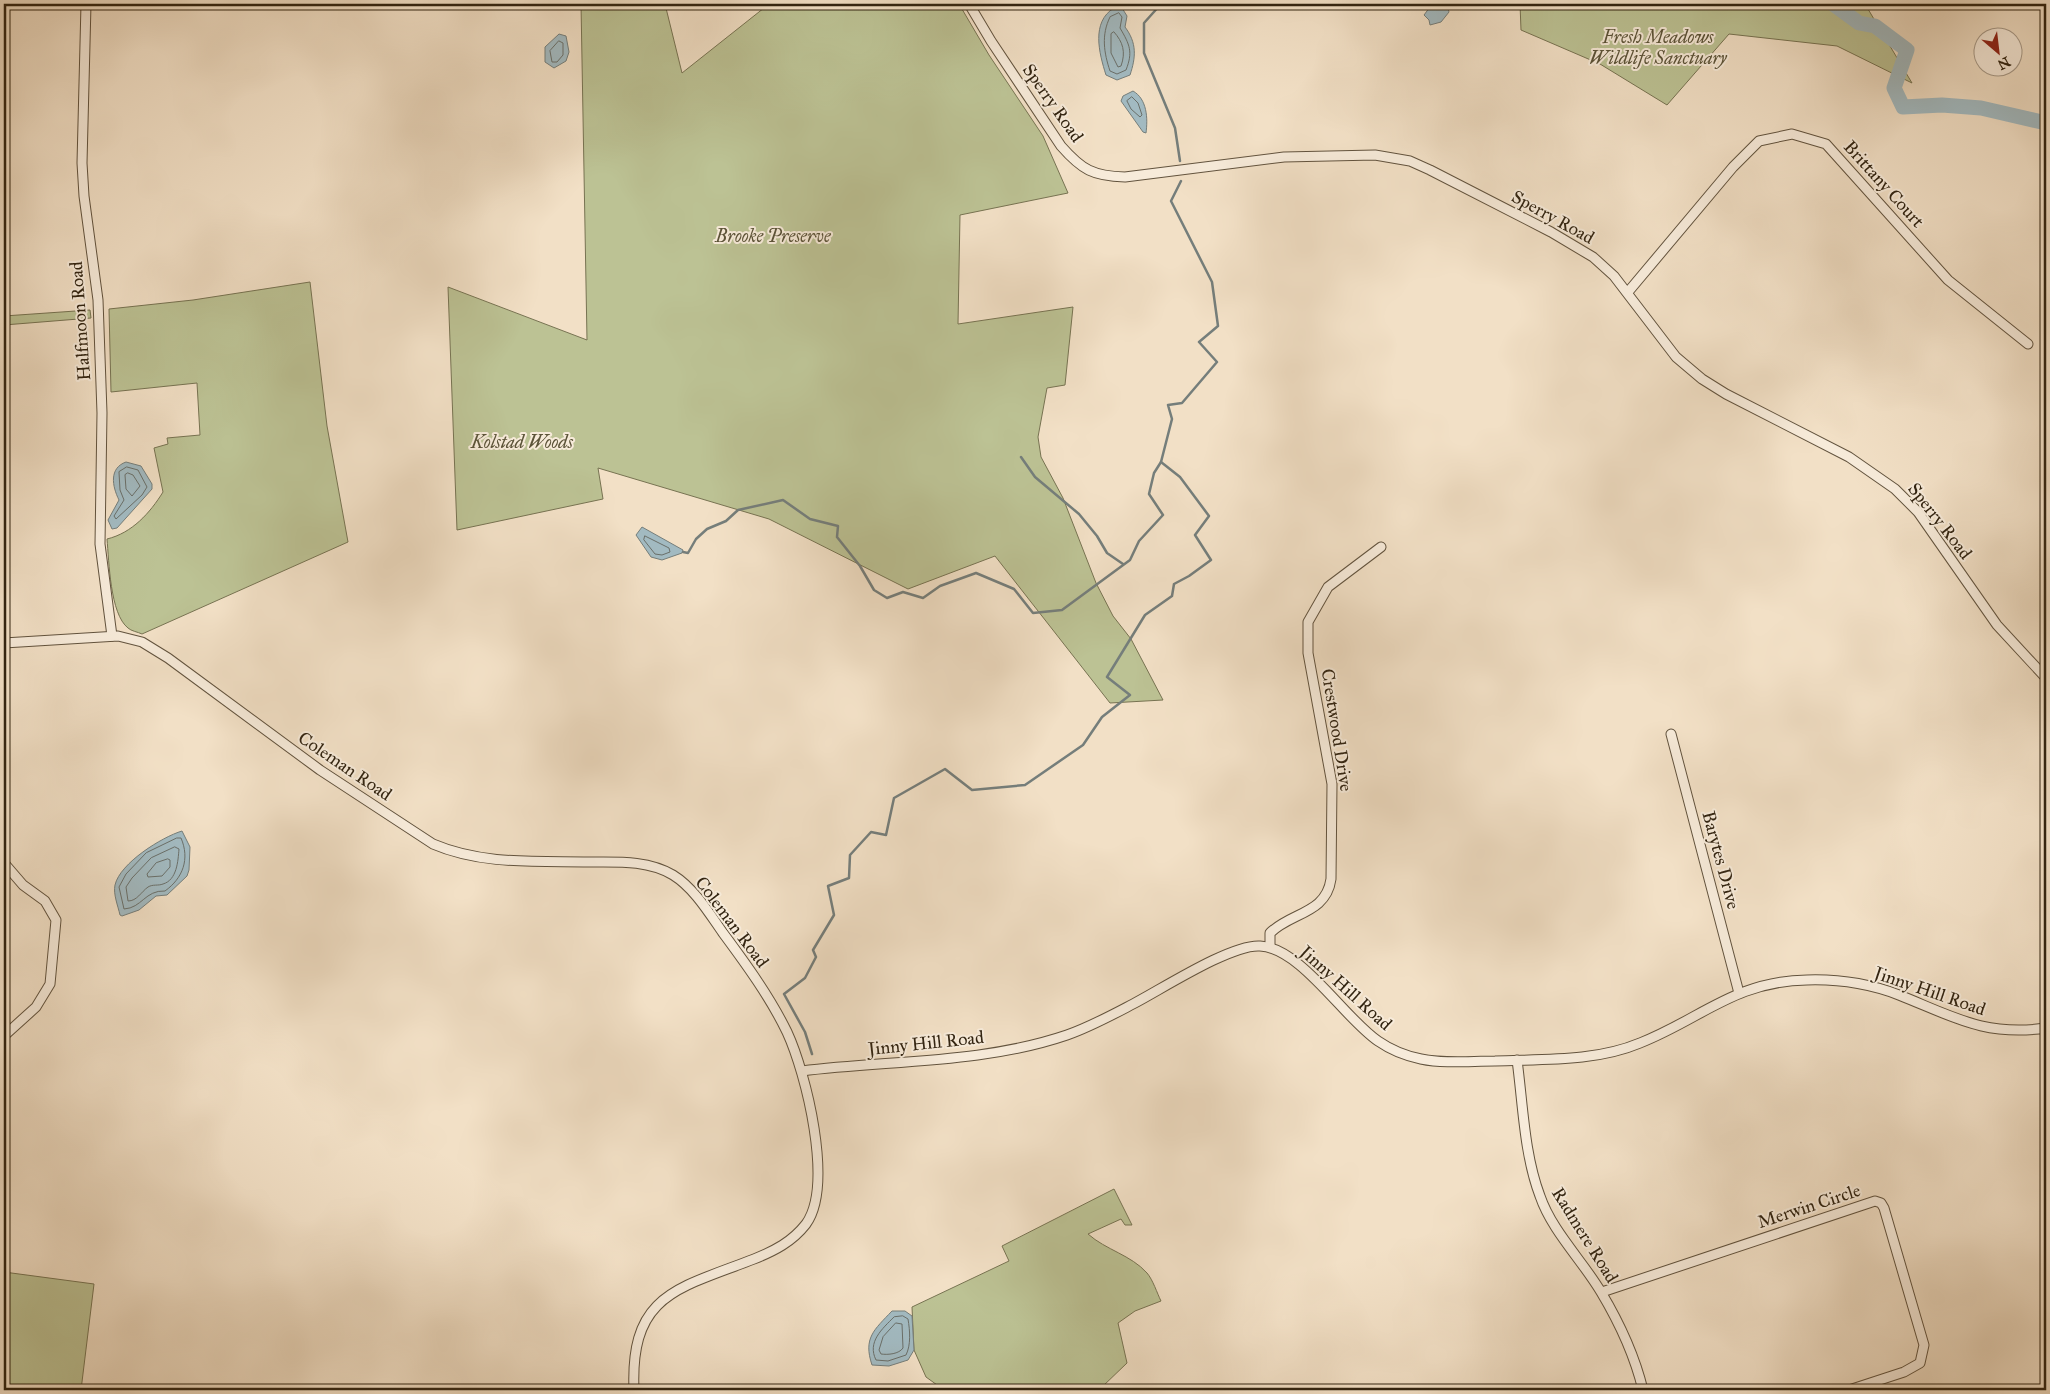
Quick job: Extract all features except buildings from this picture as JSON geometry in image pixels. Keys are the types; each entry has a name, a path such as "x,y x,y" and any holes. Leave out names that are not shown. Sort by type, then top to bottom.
{"street":[{"name":"Halfmoon Road","path":"86,4 82,163 84,196 98,300 102,413 100,544 112,636"},
{"name":"Sperry Road","path":"969,4 1061,146 1074,161 1093,173 1104,177 1125,177 1284,157 1326,154 1395,157 1430,170 1564,239 1601,264 1628,292 1676,357 1702,379 1726,394 1849,457 1900,493 1918,512 1998,625 2046,678"},
{"name":"Brittany Court","path":"1628,292 1733,167 1759,141 1792,134 1826,144 1847,165 1948,280 2028,344"},
{"name":"Crestwood Drive","path":"1270,947 1270,933 1277,926 1318,905 1329,893 1331,879 1332,784 1308,653 1308,622 1328,587 1381,547"},
{"name":"Coleman Road","path":"4,643 112,636 134,639 168,658 320,770 417,835 438,846 467,855 494,859 641,864 675,876 702,904 764,993 786,1029 802,1071 818,1169 818,1187 812,1215 796,1235 783,1245 680,1289 653,1309 640,1328 636,1344 634,1390"},
{"name":"Barytes Drive","path":"1671,734 1738,993"},
{"path":"4,863 23,885 45,901 56,920 50,984 36,1007 4,1036"},
{"name":"Jinny Hill Road","path":"802,1071 959,1057 1047,1041 1092,1024 1236,951 1252,946 1270,947 1296,962 1370,1034 1395,1050 1431,1060 1517,1060 1596,1055 1636,1045 1738,993 1786,981 1833,981 1882,990 1946,1017 1985,1028 2017,1030 2046,1028"},
{"name":"Radmere Road","path":"1517,1060 1532,1165 1540,1197 1560,1232 1602,1292 1622,1333 1643,1390"},
{"name":"Merwin Circle","path":"1602,1292 1875,1201 1881,1203 1924,1345 1920,1363 1904,1372 1849,1390"}],"green space":[{"name":"Brooke Preserve","path":"581,4 665,4 682,73 769,4 959,4 989,55 1043,136 1068,193 960,215 958,324 1073,307 1065,385 1047,388 1038,437 1041,457 1063,498 1096,583 1113,616 1131,639 1163,700 1110,703 995,556 908,589 769,519 598,468 603,499 457,530 448,287 587,340"},
{"name":"Fresh Meadows Wildlife Sanctuary","path":"1520,4 1865,4 1912,83 1837,46 1729,34 1667,105 1600,64 1521,30"},
{"path":"310,282 327,426 348,542 142,634 131,630 122,621 117,611 110,573 107,539 124,532 140,521 163,492 154,448 168,444 167,438 200,435 197,383 111,392 109,309 193,300"},
{"path":"90,310 91,318 4,325 4,316"},
{"path":"1114,1189 1132,1225 1125,1225 1121,1219 1088,1234 1141,1267 1151,1279 1161,1301 1135,1311 1118,1323 1127,1363 1102,1387 1103,1390 944,1390 926,1377 914,1350 912,1307 1009,1261 1002,1246"},
{"path":"4,1272 94,1284 81,1390 4,1390"}],"water":[{"path":"1436,4 1447,4 1449,12 1441,22 1430,25 1429,20 1424,15 1430,7"},
{"path":"1114,8 1122,8 1127,16 1125,27 1132,39 1134,50 1130,75 1117,80 1106,75 1099,48 1102,21"},
{"path":"559,34 566,36 569,52 566,61 554,68 545,62 545,47"},
{"path":"1133,91 1138,94 1146,109 1146,133 1143,132 1121,101 1123,96"},
{"path":"126,462 141,466 152,484 152,489 117,528 112,529 108,520 119,500 115,489 114,473 117,468"},
{"path":"642,527 683,550 682,553 662,560 651,557 636,535"},
{"path":"182,831 190,847 187,876 167,895 156,896 139,910 120,915 115,892 118,877 143,852"},
{"path":"892,1311 905,1311 912,1316 914,1350 908,1360 889,1366 872,1365 869,1348 872,1335 875,1329"}],"waterway":[{"path":"1161,4 1144,23 1144,53 1175,128 1180,161"},
{"path":"1833,4 1859,23 1875,26 1907,50 1894,88 1903,107 1942,105 1981,108 2046,123"},
{"path":"812,1054 805,1032 784,994 805,978 816,957 813,950 834,915 828,886 849,878 850,855 871,832 886,835 894,798 945,769 972,790 1025,785 1083,745 1102,717 1130,695 1107,677 1145,615 1172,596 1174,584 1211,560 1195,535 1209,516 1180,477 1161,462 1172,419 1168,405 1182,403 1217,362 1199,342 1218,326 1212,282 1171,201 1181,181"},
{"path":"1021,457 1035,477 1079,514 1097,536 1107,553 1123,564"},
{"path":"683,552 688,553 696,539 707,529 726,521 738,510 783,500 810,519 838,526 837,537 860,566 874,590 887,598 903,592 923,598 940,586 976,573 1014,589 1033,613 1062,610 1130,560 1139,541 1163,515 1149,494 1154,473 1161,462"}],"park label":[{"name":"Kolstad Woods","path":"522,442"}]}
